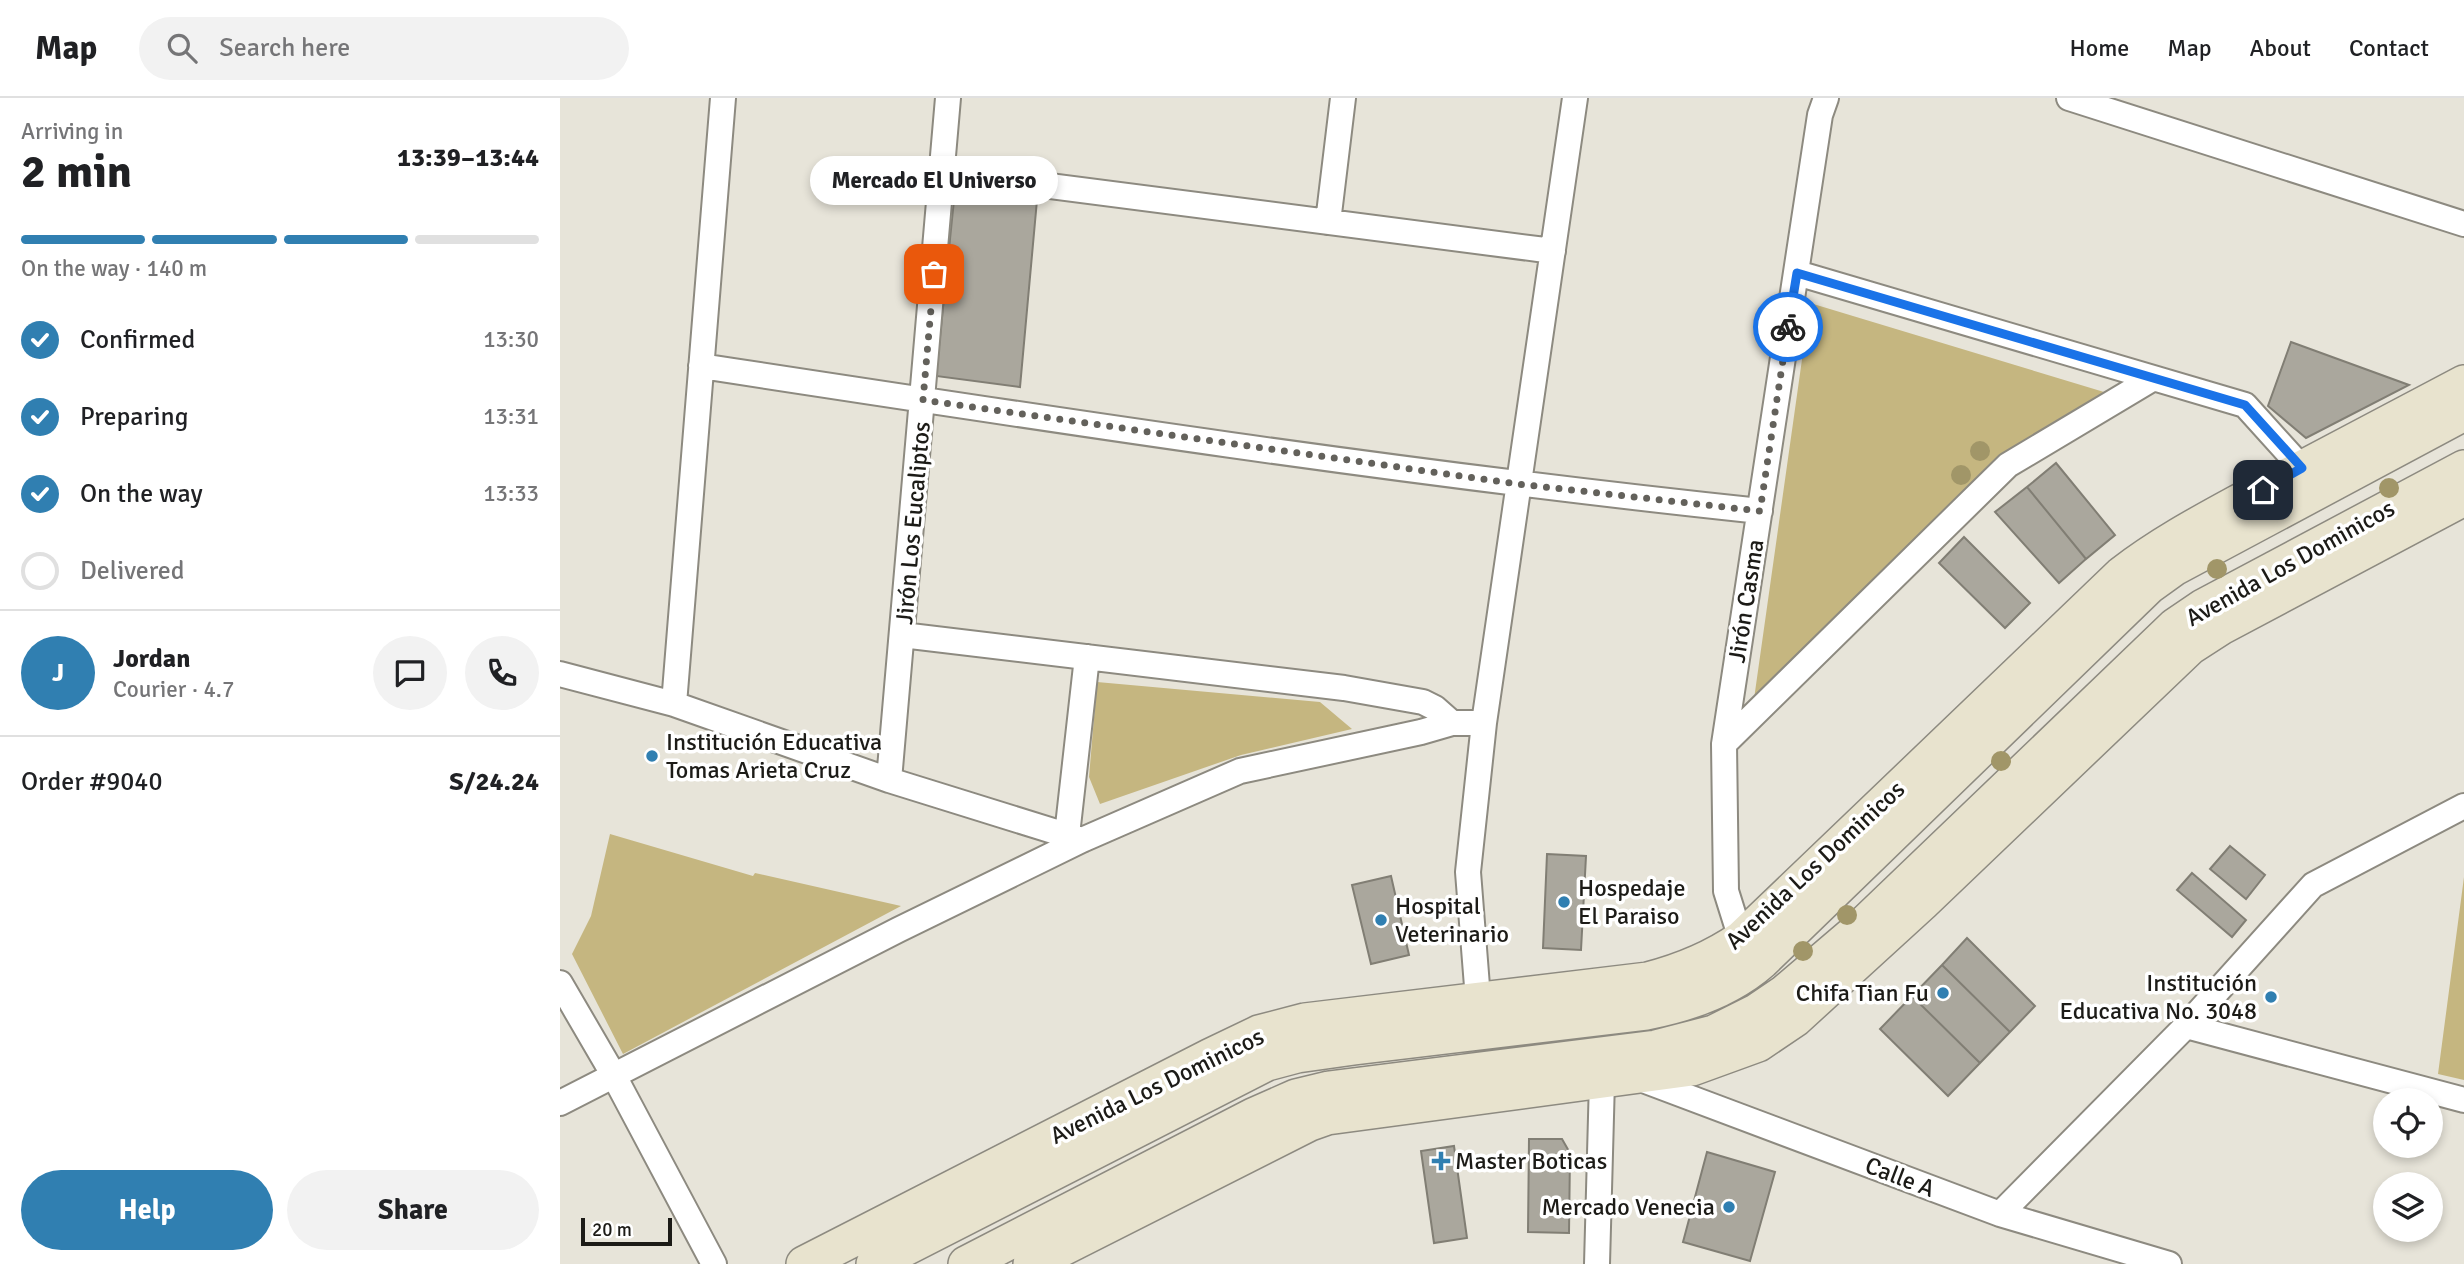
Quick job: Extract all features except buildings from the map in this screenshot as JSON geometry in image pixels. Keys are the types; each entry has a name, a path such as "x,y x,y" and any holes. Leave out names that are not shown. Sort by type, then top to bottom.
{"main road":[{"name":"Avenida Los Dominicos","path":"804,1264 1248,1038 1276,1028 1305,1021 1648,980 1693,967 1741,939 2122,573 2153,551 2302,468 2464,383"},
{"name":"Avenida Los Dominicos","path":"874,1264 1259,1066 1281,1058 1354,1046 1646,1012 1689,1002 1723,988 1752,971 2135,598 2174,568 2464,413"},
{"name":"Avenida Los Dominicos","path":"966,1264 1271,1107 1313,1092 1656,1048 1706,1036 1735,1024 1770,1003 1858,930 2175,626 2203,607 2464,468"},
{"name":"Avenida Los Dominicos","path":"1031,1264 1241,1157 1327,1117 1692,1068 1758,1044 1795,1019 1922,904 2190,647 2221,627 2464,498"},
{"path":"2021,709 2050,644"},
{"path":"1858,930 1922,904"},
{"path":"1354,1046 1396,1010"},
{"path":"1161,1164 1241,1157"}],"street":[{"path":"674,704 723,98"},
{"name":"Jirón Los Eucaliptos","path":"889,780 948,98"},
{"path":"1328,222 1343,98"},
{"path":"1478,999 1468,872 1484,723 1575,98"},
{"name":"Jirón Casma","path":"1741,939 1726,891 1724,744 1820,115 1826,98"},
{"path":"2069,98 2464,224"},
{"path":"942,172 1553,251"},
{"path":"1797,273 2245,405 2302,468"},
{"path":"701,366 1518,484 1760,511"},
{"path":"1724,744 2008,465 2152,379"},
{"path":"902,635 1344,688 1412,699 1436,708 1452,723"},
{"path":"1075,838 1087,657"},
{"path":"560,674 674,704 889,780 1075,838"},
{"path":"560,1103 1075,838 1240,771 1452,723 1484,723"},
{"path":"2000,1214 2186,1026 2313,885 2464,806"},
{"path":"560,983 613,1074 714,1264"},
{"path":"2186,1026 2464,1100"},
{"path":"1597,1264 1619,1078"},
{"name":"Calle A","path":"1619,1078 2000,1214 2169,1264"}],"shaded area":[{"path":"1810,303 2104,392 2003,455 1754,699"},
{"path":"1097,682 1320,702 1352,729 1241,755 1100,804 1089,777"},
{"path":"610,834 753,876 755,873 901,906 623,1054 572,954 591,916"},
{"path":"2464,877 2464,1080 2438,1074"}],"way so far":[{"path":"934,274 923,400 1518,484 1760,511 1788,327"}],"place":[{"name":"Mercado El Universo","path":"934,274"},
{"name":"Institución Educativa Tomas Arieta Cruz","path":"652,756"},
{"name":"Hospedaje El Paraiso","path":"1564,902"},
{"name":"Hospital Veterinario","path":"1381,920"},
{"name":"Chifa Tian Fu","path":"1943,993"},
{"name":"Institución Educativa No. 3048","path":"2271,997"},
{"name":"Master Boticas","path":"1441,1161"},
{"name":"Mercado Venecia","path":"1729,1207"}],"route":[{"path":"1788,327 1797,273 2245,405 2302,468 2263,490"}]}
